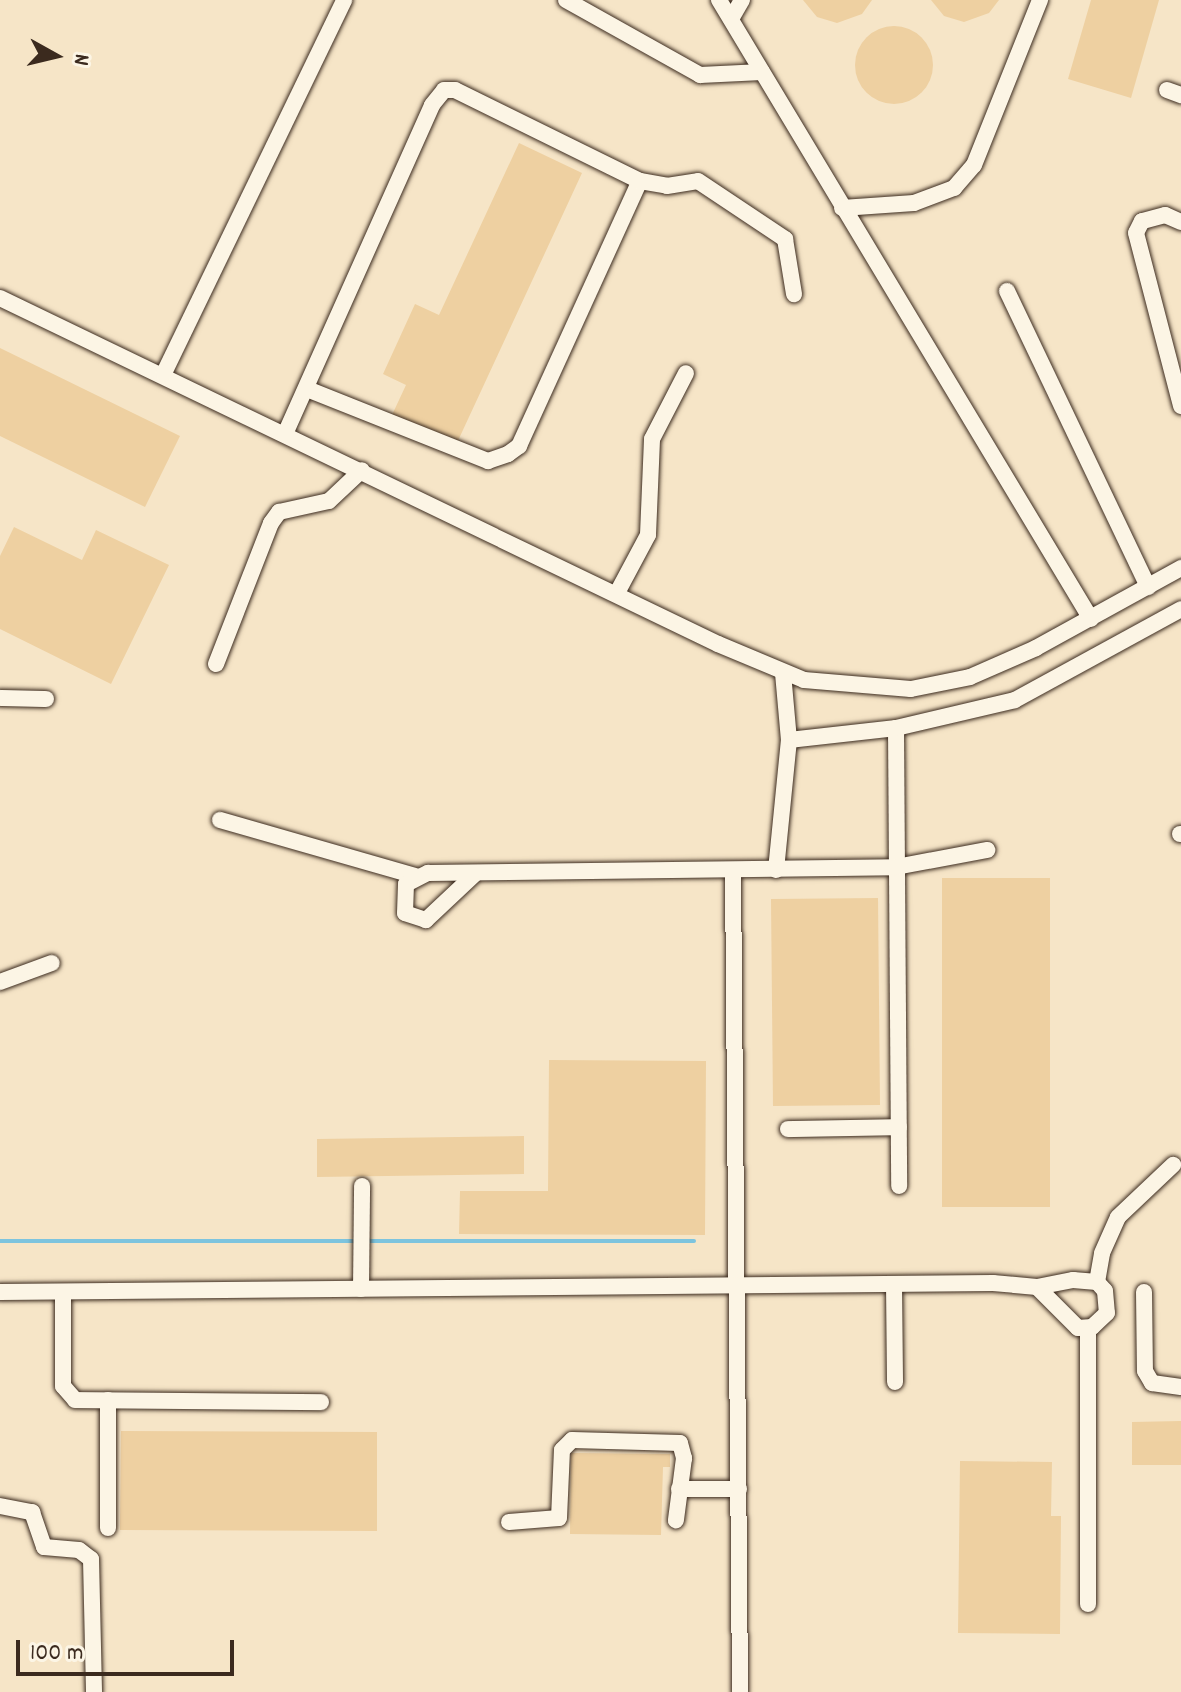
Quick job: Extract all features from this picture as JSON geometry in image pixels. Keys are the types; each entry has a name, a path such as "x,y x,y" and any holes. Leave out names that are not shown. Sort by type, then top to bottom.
{"street":[{"path":"164,373 344,0"},
{"path":"566,0 700,75 762,72"},
{"path":"719,0 1091,619"},
{"path":"731,19 742,0"},
{"path":"842,208 914,203 954,188 974,165 1040,0"},
{"path":"285,434 432,105 444,90 455,90 640,181 667,186 698,181 785,239 794,294"},
{"path":"307,389 488,461 508,454 519,446 640,181"},
{"path":"1181,222 1165,215 1142,221 1136,233 1181,406"},
{"path":"1007,291 1148,587"},
{"path":"0,298 164,373 783,673 879,689 940,685 1004,664 1181,568"},
{"path":"617,593 648,535 652,439 686,373"},
{"path":"216,664 279,512 329,501 362,470"},
{"path":"789,740 896,728 1015,700 1181,609"},
{"path":"776,870 789,740 783,673"},
{"path":"0,698 46,699"},
{"path":"896,728 899,1186"},
{"path":"220,820 415,876 896,867 987,850"},
{"path":"733,872 734,1286 740,1692"},
{"path":"415,876 406,884 402,904 418,921 446,906 476,873"},
{"path":"0,982 52,963"},
{"path":"788,1129 899,1127"},
{"path":"1097,1282 1102,1253 1118,1217 1173,1165"},
{"path":"361,1289 362,1186"},
{"path":"0,1292 894,1284 1037,1287 1097,1282"},
{"path":"1088,1604 1088,1329 1107,1313 1105,1291 1097,1282"},
{"path":"894,1284 895,1382"},
{"path":"1037,1287 1069,1323 1088,1329"},
{"path":"63,1292 67,1396 108,1400 321,1402"},
{"path":"1144,1292 1145,1371 1152,1383 1181,1387"},
{"path":"108,1400 108,1528"},
{"path":"509,1522 559,1518 562,1450 572,1440 680,1443 684,1458 676,1520"},
{"path":"679,1489 739,1489"},
{"path":"0,1506 32,1512 44,1547 79,1550 91,1559 94,1692"}],"shaded area":[{"path":"0,0 1181,0 1181,1692 0,1692"}],"building":[{"path":"803,0 872,0 862,14 837,23 817,17"},
{"path":"931,0 999,0 989,13 964,22 944,16"},
{"path":"1091,0 1159,0 1131,98 1068,79"},
{"path":"894,26 909,29 921,38 930,50 933,65 930,80 921,92 909,101 894,104 879,101 867,92 858,80 855,65 858,50 867,38 879,29"},
{"path":"519,143 582,173 456,445 392,415 406,385 383,374 415,304 439,315"},
{"path":"0,348 180,436 145,507 0,436"},
{"path":"14,527 82,560 96,530 169,565 111,684 0,629 0,556"},
{"path":"942,878 1050,878 1050,1207 942,1207"},
{"path":"878,898 880,1105 773,1106 771,899"},
{"path":"549,1060 706,1061 705,1235 459,1234 460,1191 548,1191"},
{"path":"524,1136 524,1174 317,1177 317,1139"},
{"path":"1181,1421 1181,1465 1132,1465 1132,1422"},
{"path":"121,1431 377,1432 377,1531 120,1530"},
{"path":"571,1453 670,1454 670,1467 663,1467 661,1535 570,1534"},
{"path":"960,1461 1052,1462 1051,1516 1061,1516 1060,1634 958,1633"}],"waterway":[{"path":"0,1241 355,1241"},
{"path":"364,1241 694,1241"}]}
